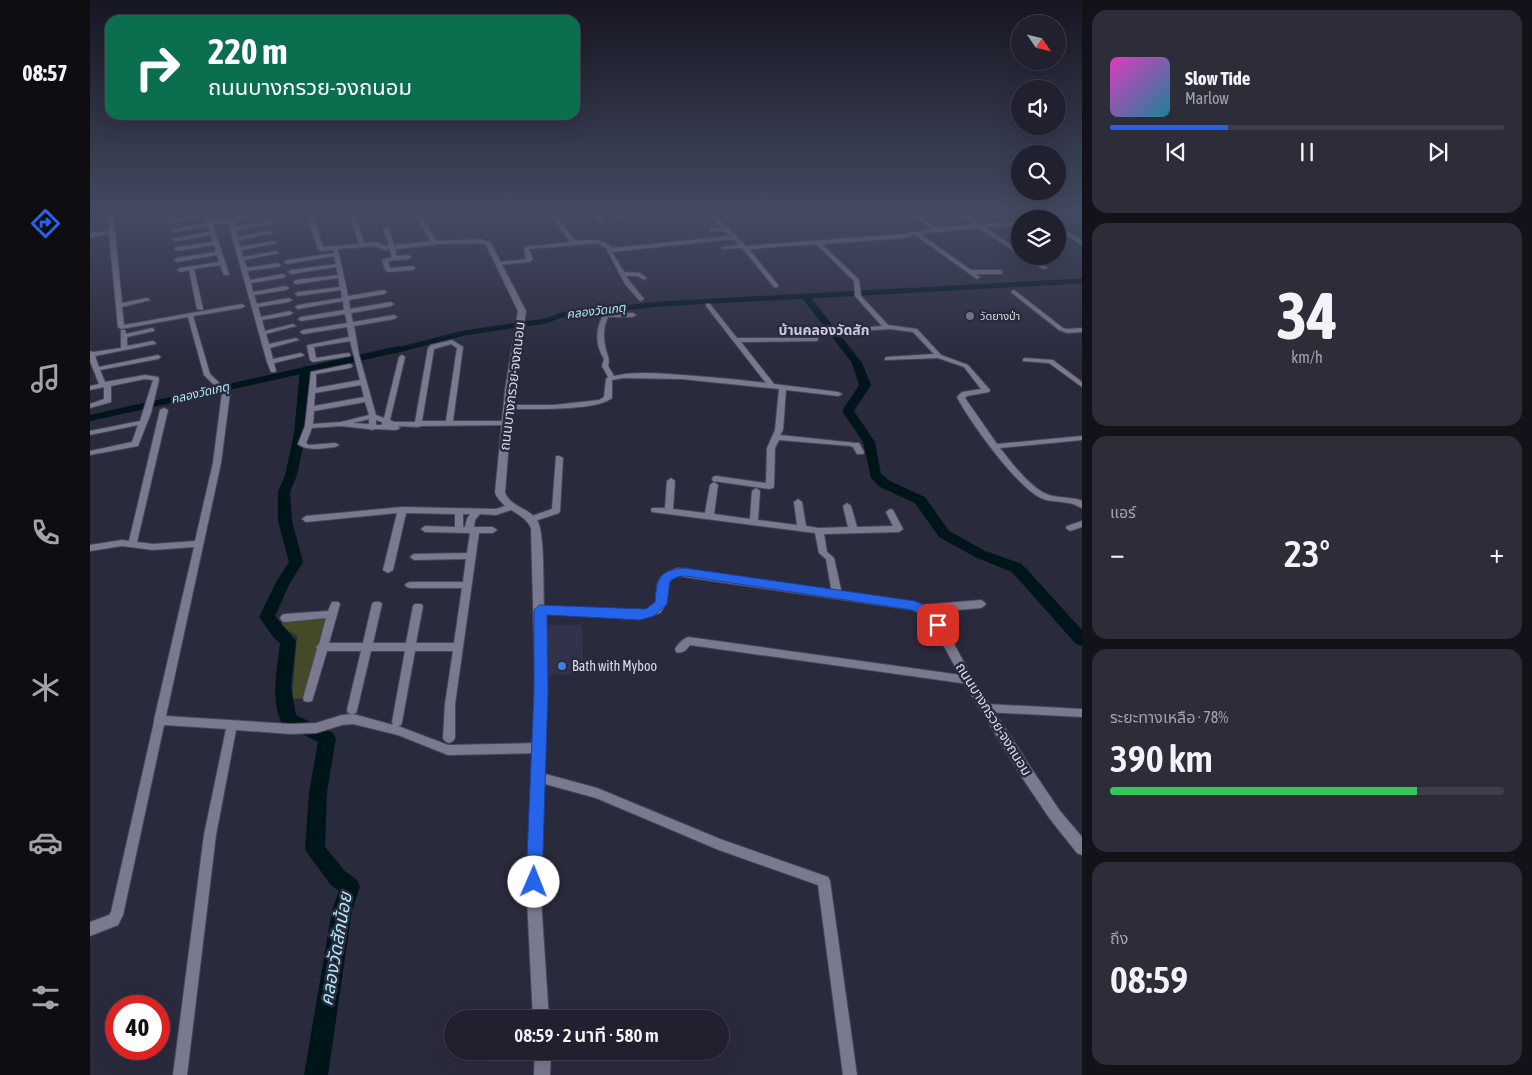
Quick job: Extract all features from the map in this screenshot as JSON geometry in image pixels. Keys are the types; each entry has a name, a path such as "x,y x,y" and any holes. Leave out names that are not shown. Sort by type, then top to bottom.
{"street":[{"path":"114,262 121,327 242,306"},
{"path":"243,262 273,370"},
{"path":"386,262 388,270 413,268"},
{"path":"500,264 517,262"},
{"path":"616,262 628,284 641,299"},
{"path":"756,262 776,286"},
{"path":"838,262 857,281 857,294 888,328"},
{"path":"957,262 977,277"},
{"path":"180,270 222,263 226,274"},
{"name":"ถนนบางกรวย-จงถนอม","path":"500,264 522,311 518,327 508,407 500,493 503,501 511,507"},
{"path":"245,270 278,265"},
{"path":"292,272 339,265 356,355 373,416 372,428"},
{"path":"1040,265 1045,268"},
{"path":"191,268 200,309"},
{"path":"971,272 1000,272"},
{"path":"624,275 638,274 644,278"},
{"path":"247,282 283,276"},
{"path":"296,282 340,276"},
{"path":"252,294 286,288"},
{"path":"298,294 343,288"},
{"path":"298,307 384,292"},
{"path":"1014,292 1061,329 1082,330"},
{"path":"118,306 147,300"},
{"path":"256,306 289,300"},
{"path":"301,319 391,304"},
{"path":"708,305 772,386"},
{"path":"259,319 290,312"},
{"path":"508,407 554,407 601,402 608,398 611,378 604,366 607,359 600,348 603,319 610,313 633,315"},
{"path":"90,929 113,920 117,915 217,463 224,390 207,375 190,315"},
{"path":"303,332 394,317"},
{"path":"263,333 293,326"},
{"path":"845,331 888,328 915,330 939,356"},
{"path":"124,349 123,333 152,330"},
{"path":"348,355 313,360 310,346 353,338"},
{"path":"736,340 816,339"},
{"path":"266,347 296,340"},
{"path":"741,347 756,341"},
{"path":"421,426 431,348 432,346 452,342 460,347 453,425"},
{"path":"90,406 108,400 105,385 95,370 90,354 153,344"},
{"path":"270,362 301,355"},
{"path":"887,359 939,356 966,366 986,388 984,391 965,394 961,397 974,419 1020,476 1041,495 1073,500 1082,505"},
{"path":"95,370 158,357"},
{"path":"386,425 402,357"},
{"path":"1026,360 1051,360 1082,385"},
{"path":"335,445 304,446 302,444 310,426 313,373 350,366"},
{"path":"611,378 625,375 659,376 838,394"},
{"path":"90,388 145,377 156,378 151,401 135,444 90,453"},
{"path":"312,390 363,382"},
{"path":"709,517 715,482 770,486 771,448 779,430 783,388"},
{"path":"311,408 368,399"},
{"path":"132,545 164,410"},
{"path":"310,426 341,424 373,416 386,425"},
{"path":"90,433 139,423"},
{"path":"341,424 372,428 386,425 506,425"},
{"path":"775,438 850,444 856,445 860,452"},
{"path":"996,446 1082,438"},
{"path":"532,519 556,511 559,458"},
{"path":"670,511 671,481"},
{"path":"754,522 756,490"},
{"path":"798,502 802,528"},
{"path":"847,506 853,530"},
{"path":"460,515 478,511 500,512 511,507 532,519 536,528 540,610 539,748 534,899 540,1010"},
{"path":"306,519 402,510 460,515 472,519"},
{"path":"388,570 402,510"},
{"path":"655,510 819,530 899,529 890,512"},
{"path":"448,738 450,704 472,556 472,519 478,511"},
{"path":"459,530 460,515"},
{"path":"1070,528 1082,524"},
{"path":"425,529 493,530"},
{"path":"819,530 823,553 830,558 837,594"},
{"path":"90,548 122,543 153,547 199,544"},
{"path":"414,557 472,556"},
{"path":"540,610 640,615 650,613 661,604 662,583 669,576 678,572 837,594 915,606 922,609 980,604"},
{"path":"410,585 468,585"},
{"path":"308,698 321,647 335,604"},
{"path":"352,710 377,604"},
{"path":"397,722 418,606"},
{"name":"ถนนบางกรวย-จงถนอม","path":"922,609 938,625 968,680 1044,800 1082,848"},
{"path":"285,618 331,614"},
{"path":"680,649 688,641 968,680"},
{"path":"321,647 458,647"},
{"path":"986,708 1082,714"},
{"path":"159,720 292,729 316,728 342,720 353,719 399,731 448,750 539,748"},
{"path":"180,1075 210,835 232,725"},
{"path":"538,777 597,794 718,844 824,880 850,1075"},
{"path":"542,1075 543,1060"}],"shaded area":[{"path":"547,625 582,625 583,673 545,676"}],"green space":[{"path":"334,615 308,698 292,699 297,636 282,627 282,622"}],"waterway":[{"name":"คลองวัดเกตุ","path":"394,351 464,333 546,321 562,315 660,304 1082,281"},
{"path":"805,296 857,363 865,385 848,411 869,442 875,475 885,484 920,500 944,534 980,554 1017,568 1082,640"},
{"name":"คลองวัดเกตุ","path":"90,418 399,349"},
{"name":"คลองวัดสักน้อย","path":"305,369 300,434 291,475 284,492 285,521 296,562 283,582 267,617 279,634 288,641 283,687 288,719 327,738 318,792 315,850 338,878 350,887 342,910 316,1075"}],"place":[{"name":"วัดยางป่า","path":"970,316"},
{"name":"Bath with Myboo","path":"562,666"}],"district":[{"name":"บ้านคลองวัดสัก","path":"824,330"}],"route":[{"path":"534,882 541,692 540,610 640,615 650,613 660,607 662,583 666,578 674,573 685,572 915,606 929,614 938,625"}]}
